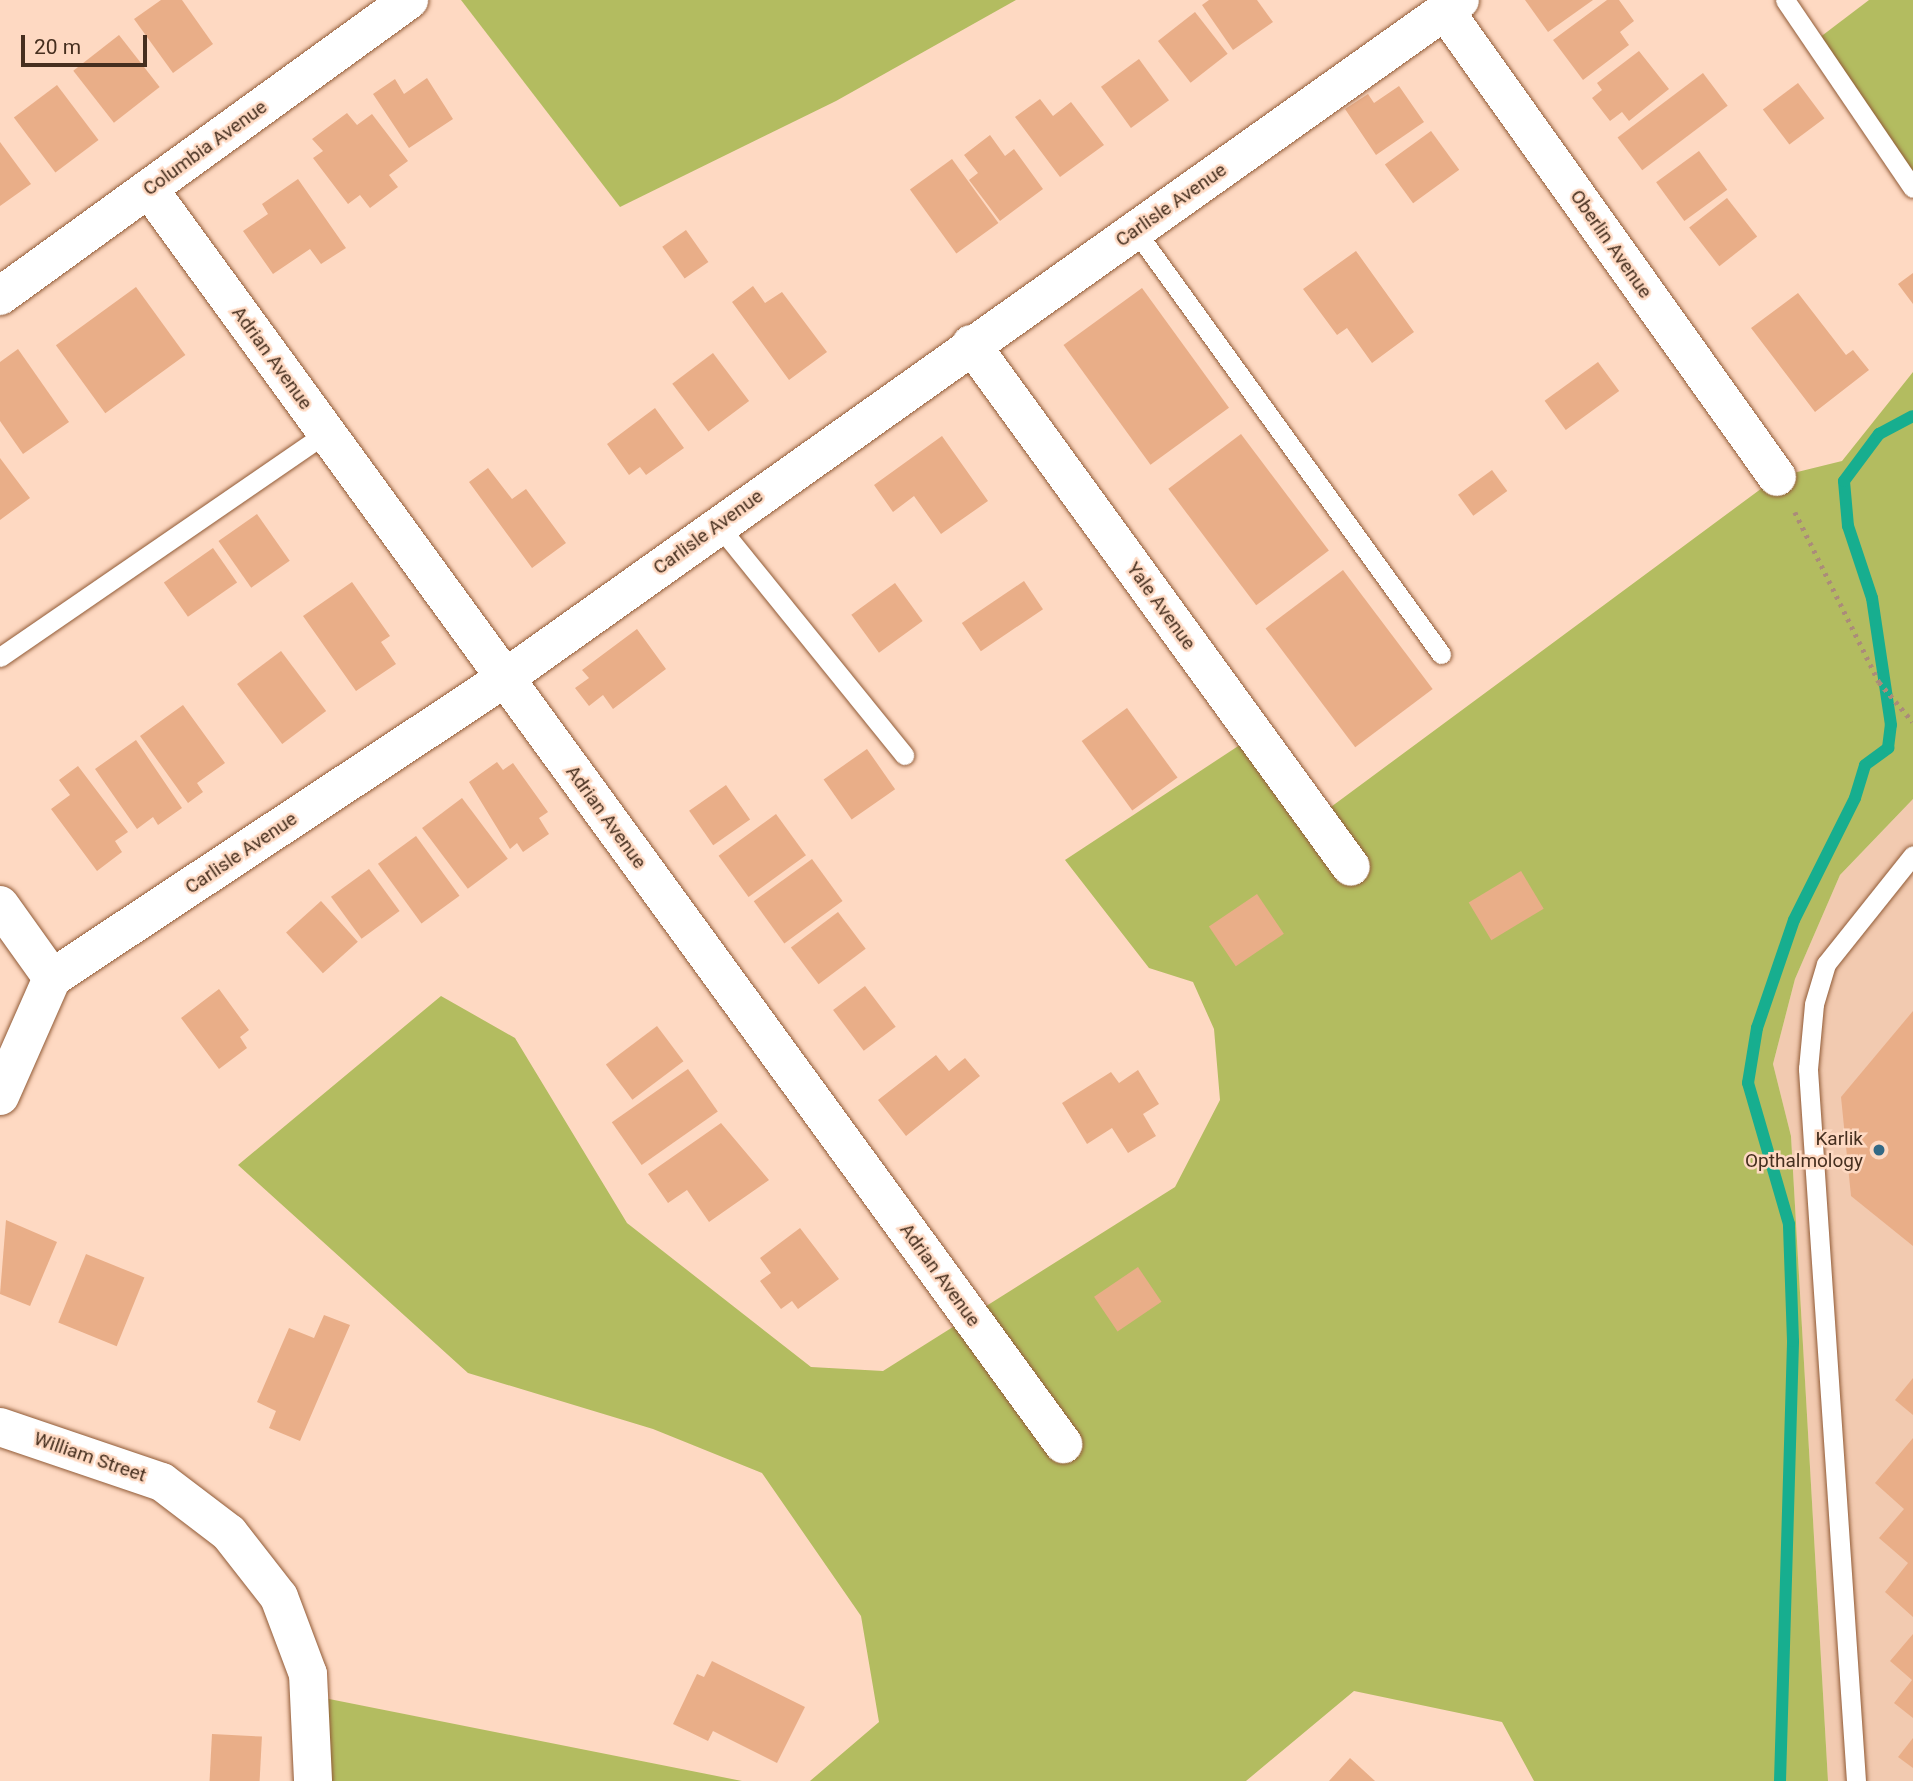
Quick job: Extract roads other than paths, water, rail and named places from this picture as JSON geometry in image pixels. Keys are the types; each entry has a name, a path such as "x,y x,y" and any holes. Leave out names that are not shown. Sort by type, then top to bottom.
{"street":[{"name":"Columbia Avenue","path":"0,296 409,0"},
{"name":"Carlisle Avenue","path":"52,978 505,678 971,344 1452,6"},
{"name":"Oberlin Avenue","path":"1452,6 1777,477"},
{"name":"Adrian Avenue","path":"149,189 1063,1444"},
{"name":"Yale Avenue","path":"971,344 1351,867"},
{"path":"0,905 52,978 0,1096"},
{"name":"William Street","path":"0,1427 162,1482 229,1533 278,1597 308,1674 313,1781"}],"lane":[{"path":"1785,0 1913,188"},
{"path":"1135,230 1441,654"},
{"path":"0,657 326,433"},
{"path":"718,525 904,755"},
{"path":"1856,1781 1808,1069 1814,1004 1826,964 1913,855"}],"waterway":[{"path":"1780,1781 1793,1341 1789,1224 1748,1083 1757,1028 1794,920 1855,798 1865,765 1888,748 1891,725 1872,598 1848,526 1844,481 1879,434 1913,416"}],"place":[{"name":"Karlik Opthalmology","path":"1879,1150"}]}
